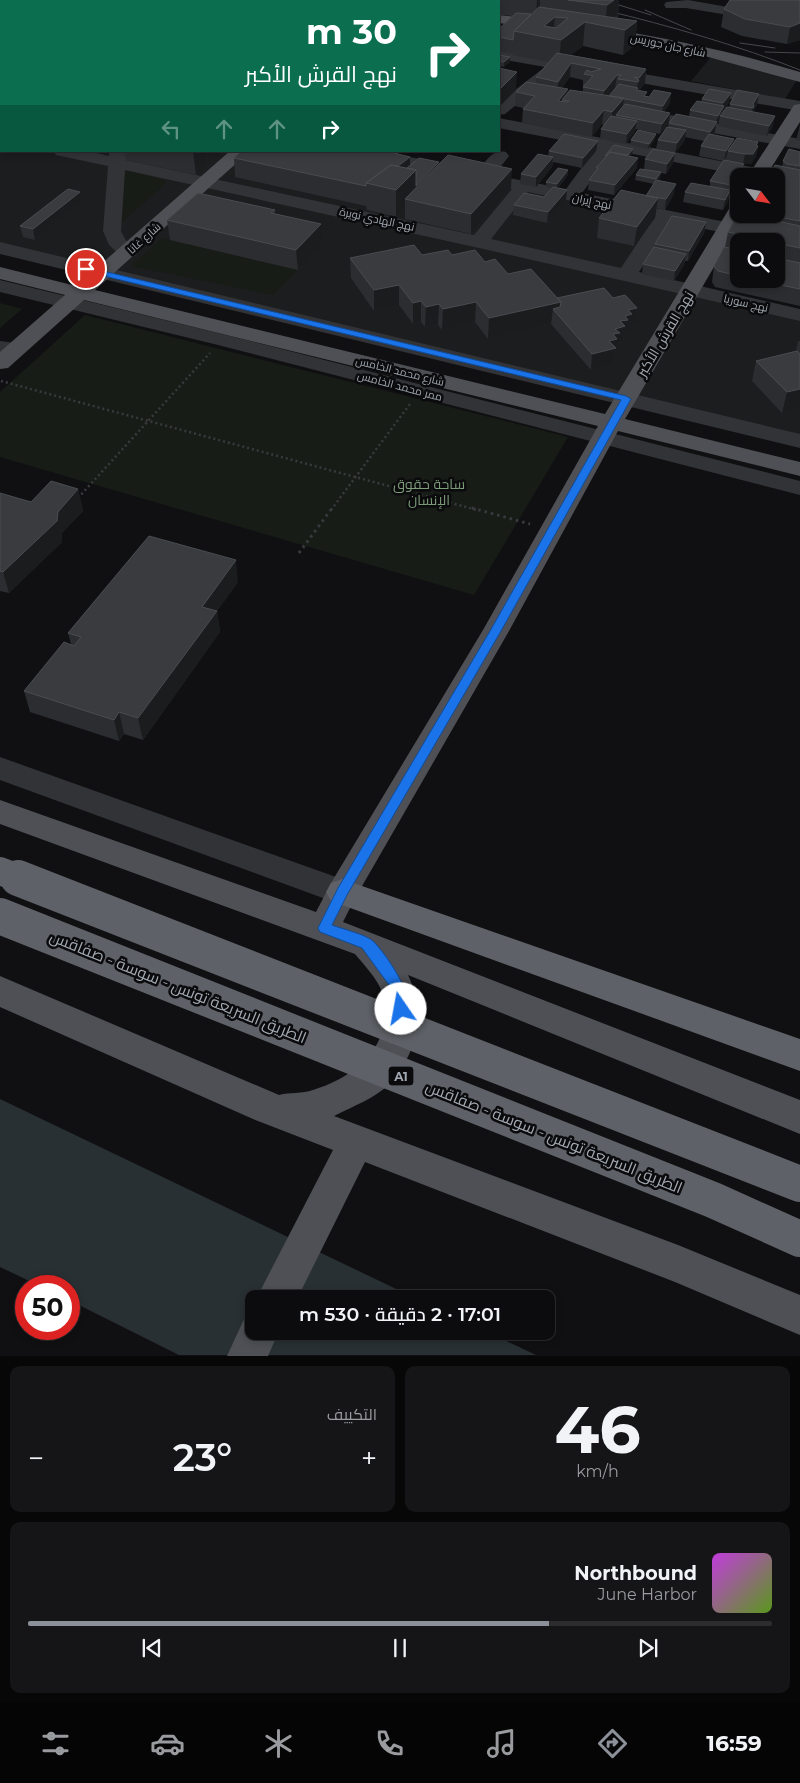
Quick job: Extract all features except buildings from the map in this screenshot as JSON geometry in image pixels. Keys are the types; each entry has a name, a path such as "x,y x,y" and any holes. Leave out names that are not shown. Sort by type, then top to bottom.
{"highway":[{"path":"0,871 800,1184"},
{"path":"342,892 800,1055"},
{"name":"الطريق السريعة تونس - سوسة - صفاقس","path":"0,916 703,1196 800,1239"}],"main road":[{"path":"500,19 562,27"},
{"name":"شارع جان جوريس","path":"580,30 665,43 800,77"},
{"path":"747,63 792,59"},
{"path":"771,168 779,140 800,107"},
{"name":"شارع غانا","path":"5,353 86,289 240,152"},
{"name":"نهج القرش الأكبر","path":"324,928 342,892 496,631 615,418 691,290 720,258 727,228 730,223"},
{"name":"شارع محمد الخامس","path":"0,263 86,289 615,418 800,469"},
{"name":"شارع محمد الخامس","path":"0,273 86,289"},
{"name":"شارع محمد الخامس","path":"615,418 800,457"},
{"path":"0,812 367,944 800,1117"},
{"path":"279,1111 315,1108 358,1087 380,1071 392,1053 402,1022 400,996 395,982 367,944"},
{"path":"0,991 266,1107 678,1264 800,1315"},
{"path":"280,1290 356,1142"},
{"path":"247,1356 255,1340"}],"street":[{"path":"671,5 695,2 732,6"},
{"path":"717,26 732,6"},
{"path":"500,54 800,107"},
{"path":"505,71 517,58"},
{"path":"500,109 557,65"},
{"path":"520,93 540,96"},
{"path":"616,110 800,144"},
{"path":"500,123 608,145 692,169 730,172"},
{"path":"570,196 608,145"},
{"name":"نهج الهادي نويرة","path":"71,152 117,157 206,182 401,217 479,242 691,290"},
{"name":"نهج إيران","path":"357,152 439,177 482,178 800,243"},
{"path":"412,152 425,155 430,152"},
{"path":"482,178 500,156"},
{"path":"117,157 112,231 116,241 128,252"},
{"path":"479,242 524,186"},
{"path":"627,275 665,216"},
{"name":"شارع محمد الخامس","path":"0,248 86,289 615,418 800,440"},
{"name":"ممر محمد الخامس","path":"0,286 86,289 223,340 419,391 615,418 800,488"},
{"name":"نهج سوريا","path":"691,290 800,315"},
{"path":"0,768 342,892"}],"path":[{"path":"72,504 223,340"},
{"path":"0,381 552,530"},
{"path":"299,553 419,391"}],"shaded area":[{"path":"711,57 797,80 785,99 691,81"},
{"path":"0,152 348,152 618,208 604,228 652,238 626,279 800,319 800,435 0,243"},
{"path":"0,1099 398,1290 245,1290 245,1340 504,1340 536,1355 179,1355 80,1306 80,1275 17,1275 0,1267"}],"green space":[{"path":"131,171 166,181 164,185 121,223 125,172"},
{"path":"162,238 298,270 273,295 131,266"},
{"path":"0,303 22,309 0,328"},
{"name":"ساحة حقوق الإنسان","path":"85,315 568,437 474,595 0,457 0,392"}],"tram line":[{"path":"603,0 651,15"},
{"path":"604,10 703,37 752,52 800,70"},
{"path":"645,10 691,30"},
{"path":"740,43 775,48"},
{"path":"765,52 800,53"}],"route":[{"path":"86,269 626,399 496,631 342,892 324,928 367,944 395,982 400,996 401,1009"}]}
